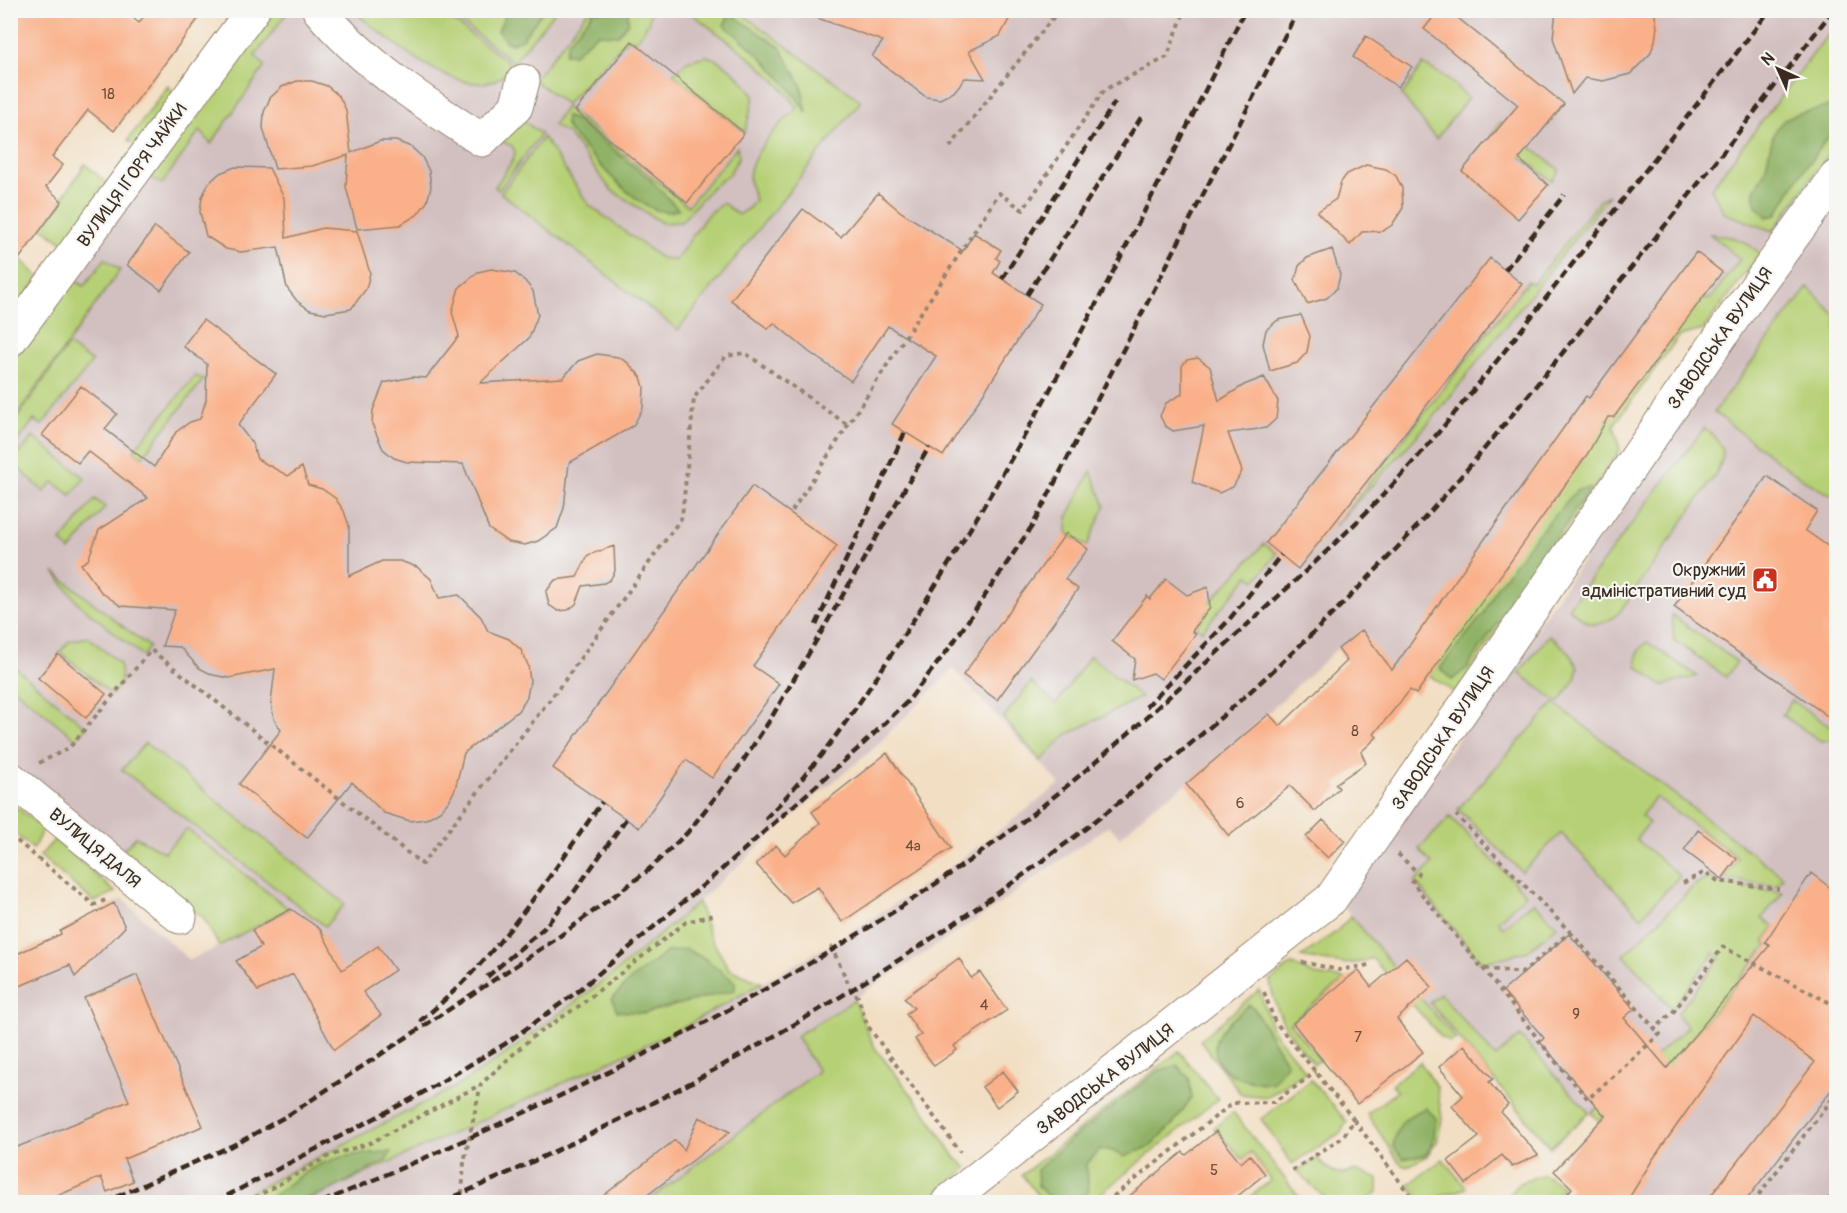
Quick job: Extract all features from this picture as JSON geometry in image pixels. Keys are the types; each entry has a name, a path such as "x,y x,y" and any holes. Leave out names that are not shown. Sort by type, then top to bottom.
{"street":[{"name":"ВУЛИЦЯ ІГОРЯ ЧАЙКИ","path":"10,340 253,10"},
{"path":"320,10 341,36 421,101 482,140 516,107 523,81"},
{"name":"ЗАВОДСЬКА ВУЛИЦЯ","path":"948,1203 1331,899 1760,280 1836,177"},
{"name":"ВУЛИЦЯ ДАЛЯ","path":"11,778 180,917"}],"path":[{"path":"950,147 1059,10"},
{"path":"792,511 999,193 1023,210 1104,90 1167,57 1185,10"},
{"path":"11,778 69,748 151,650 422,864 562,684 682,517 694,398 726,356 745,353 848,424"},
{"path":"1391,848 1419,874 1412,882 1588,1099 1660,1034 1570,932 1456,815"},
{"path":"10,834 94,905 140,885"},
{"path":"1683,883 1705,872 1718,881 1779,889"},
{"path":"247,1203 329,1156 370,1143 481,1084 531,1038 579,1006 686,922 712,915"},
{"path":"1482,968 1522,973 1570,932"},
{"path":"831,946 851,989 858,997 867,1025 945,1136 982,1177"},
{"path":"1655,1029 1674,1011 1723,947 1836,1005"},
{"path":"1300,961 1339,970 1369,965"},
{"path":"1261,983 1274,1020 1354,1120 1415,1203"},
{"path":"1106,1203 1233,1103 1274,1102 1316,1072"},
{"path":"465,1203 462,1194 464,1162 481,1084"},
{"path":"1753,1203 1836,1094"},
{"path":"1290,1172 1343,1137 1354,1120"}],"shaded area":[{"path":"267,11 1836,11 1836,152 1750,266 1740,259 1710,299 1701,300 1416,694 1410,690 1397,706 1383,694 1376,699 1337,649 1200,775 1151,808 1120,838 1109,825 991,910 796,1036 818,1071 647,1202 304,1202 686,1026 831,944 943,873 1060,784 953,669 870,752 813,798 664,932 506,1054 461,1084 231,1202 11,1202 10,957 61,934 60,931 122,899 189,960 219,947 203,917 11,771 10,361"},
{"path":"1836,198 1836,1202 1564,1202 1573,1189 1554,1171 1599,1121 1590,1113 1550,1150 1493,1079 1342,905"}],"green space":[{"path":"507,10 543,11 523,38 511,44 505,41 498,31"},
{"path":"267,11 288,11 255,56 265,66 211,144 200,130 162,184 147,176"},
{"path":"353,11 440,11 512,65 499,78 482,83 463,81 443,74 422,62"},
{"path":"446,11 555,11 514,62"},
{"path":"588,11 650,11 650,16 646,28 635,42 630,39 620,47 566,104 534,80"},
{"path":"594,11 628,11 628,23 618,35 597,34 574,54 565,54 568,42"},
{"path":"688,11 738,11 861,101 678,330 501,193 543,137 589,205 661,258 676,260 707,215 723,203 738,215 749,208 755,200 749,175 754,159 771,135 798,108 761,68"},
{"path":"730,13 780,47 801,84 807,113 769,65 724,25"},
{"path":"1836,24 1836,144 1773,231 1724,213 1711,188"},
{"path":"706,56 720,62 733,72 754,96 745,132 673,74 687,61"},
{"path":"1423,64 1447,78 1468,98 1436,139 1402,95"},
{"path":"168,86 177,96 137,147 128,140"},
{"path":"1836,100 1836,127 1802,172 1776,215 1767,217 1756,206 1754,190 1764,173 1778,127 1788,118 1824,107"},
{"path":"566,107 688,206 737,147 739,157 729,174 711,188 681,222 662,223 611,190 568,134 553,125"},
{"path":"510,116 525,122 541,134 499,190 495,187 513,160 515,152 512,146 492,137"},
{"path":"566,116 576,120 650,179 678,209 665,212 651,208 635,198 570,132 565,124"},
{"path":"1500,123 1560,170 1552,181 1492,134"},
{"path":"85,164 109,185 64,243 41,227 62,202 61,200"},
{"path":"1609,195 1434,417 1335,526 1528,281 1533,284 1600,200"},
{"path":"1710,234 1737,239 1760,254 1703,330 1679,336 1614,425 1620,450 1455,693 1429,675 1436,664 1608,417 1701,300 1710,299 1740,259"},
{"path":"20,259 39,277 11,315 11,273"},
{"path":"105,259 120,270 11,423 11,361 71,278 84,286"},
{"path":"1808,287 1836,316 1836,495 1810,484 1714,412"},
{"path":"68,345 92,362 42,425 34,420 13,447 20,453 33,437 85,478 71,495 53,482 44,492 16,466 10,471 11,427"},
{"path":"195,376 204,379 142,457 134,450"},
{"path":"1704,428 1718,440 1723,451 1721,464 1712,480 1619,613 1599,624 1582,619 1568,608"},
{"path":"1091,471 1105,506 1087,546 1067,533 1068,516"},
{"path":"1590,488 1467,668 1452,680 1440,668 1484,613 1497,587 1535,537 1577,490"},
{"path":"95,499 105,507 70,551 61,542"},
{"path":"1264,544 1277,554 1256,580 1249,575 1202,631 1196,626 1208,611 1205,607"},
{"path":"54,572 149,647 143,656 79,604"},
{"path":"1672,615 1737,662 1726,677 1674,640"},
{"path":"1549,635 1569,652 1578,668 1575,679 1559,703 1519,673"},
{"path":"88,637 120,664 121,683 112,695 60,652 69,641"},
{"path":"1647,642 1697,676 1662,686 1637,666 1638,652"},
{"path":"1090,656 1141,697 1066,735 1041,761 1003,718 1031,682 1056,704"},
{"path":"11,664 86,727 76,739 11,686"},
{"path":"1792,700 1836,731 1836,739 1821,741 1782,715"},
{"path":"1554,703 1783,877 1776,886 1724,879 1738,858 1656,797 1641,816 1649,823 1636,839 1680,876 1641,917 1561,833 1522,872 1458,809"},
{"path":"145,743 345,904 325,926 122,770"},
{"path":"10,802 43,828 33,849 11,830"},
{"path":"1450,817 1526,894 1498,921 1503,928 1533,902 1557,926 1528,951 1482,963 1415,882 1432,864 1419,849"},
{"path":"187,829 289,909 219,946 203,917 118,855 136,837 164,852"},
{"path":"55,839 115,892 94,902 40,856"},
{"path":"1710,878 1720,884 1783,892 1762,918 1774,927 1764,942 1767,945 1637,1107 1622,1095 1599,1121 1591,1113 1688,1027 1677,1014 1720,958 1714,953 1672,1009 1624,955 1696,884"},
{"path":"698,902 710,937 729,969 762,983 686,1026 304,1202 231,1202 461,1084 506,1054 619,969"},
{"path":"1351,916 1456,1039 1450,1042 1441,1037 1372,958 1346,964 1301,957 1337,931"},
{"path":"686,949 707,960 735,982 735,990 645,1013 617,1011 612,999 630,980 667,952"},
{"path":"1292,964 1314,975 1345,979 1290,1023 1320,1060 1314,1064 1285,1026 1273,995 1270,981"},
{"path":"1259,990 1273,1031 1306,1072 1267,1097 1241,1094 1200,1040"},
{"path":"1440,994 1496,1057 1520,1036 1589,1113 1550,1147 1430,1003"},
{"path":"854,1000 875,1048 926,1113 955,1157 967,1168 923,1202 647,1202 818,1071 796,1036"},
{"path":"1249,1005 1254,1008 1287,1064 1272,1083 1254,1082 1236,1076 1221,1065 1217,1057 1215,1047 1219,1035 1228,1023"},
{"path":"1179,1051 1218,1099 1090,1202 1043,1202 1022,1175"},
{"path":"1420,1062 1437,1087 1442,1119 1437,1142 1426,1157 1406,1167 1399,1162 1367,1114 1397,1091 1392,1084"},
{"path":"1177,1065 1189,1078 1192,1097 1173,1124 1151,1146 1124,1157 1110,1150 1099,1150 1086,1165 1089,1191 1078,1202 1053,1202 1038,1186 1037,1170 1067,1143 1158,1071"},
{"path":"1311,1080 1347,1122 1340,1133 1292,1164 1261,1119"},
{"path":"1426,1108 1436,1118 1433,1144 1425,1155 1403,1159 1393,1146 1397,1132 1407,1118"},
{"path":"1233,1112 1303,1202 1244,1202 1271,1180 1251,1152 1242,1159 1214,1128"},
{"path":"391,1152 386,1161 327,1192 296,1202 263,1202 303,1174 328,1161 359,1154"},
{"path":"1317,1158 1326,1167 1339,1174 1356,1170 1378,1179 1378,1192 1363,1202 1329,1202 1297,1171"},
{"path":"1443,1159 1466,1188 1423,1202 1408,1185"},
{"path":"1544,1174 1563,1187 1551,1202 1503,1202 1520,1183"}],"building":[{"path":"10,10 123,10 139,23 148,10 205,10 114,131 88,110 52,157 63,165 46,187 62,201 10,271"},
{"path":"807,10 1014,10 1000,36 969,51 985,79 965,78 954,92 940,99 926,97 872,56 883,41 806,14"},
{"path":"1439,10 1448,10 1564,104 1519,159 1548,185 1518,219 1462,171 1518,105 1424,29"},
{"path":"1556,10 1654,10 1657,27 1650,54 1630,74 1603,81 1585,78 1572,94 1553,38"},
{"path":"1366,36 1412,67 1398,87 1353,57"},
{"path":"632,41 744,133 687,203 575,111"},
{"path":"297,81 312,81 327,86 339,96 346,110 351,153 380,141 396,141 411,147 422,157 429,171 431,187 427,202 417,215 400,225 357,229 346,187 348,155 312,166 275,169 263,128 264,112 270,98 282,87"},
{"path":"1366,165 1386,169 1396,176 1402,188 1403,208 1392,225 1383,231 1362,232 1350,245 1317,212 1336,199 1341,182 1347,174"},
{"path":"235,167 269,168 284,198 286,238 323,228 357,231 370,273 366,289 351,309 326,313 310,310 297,301 287,288 278,247 241,252 226,249 206,236 200,212 202,197 209,183 220,173"},
{"path":"878,193 901,212 963,251 974,233 1001,250 996,258 1000,261 993,273 1041,304 943,456 892,424 936,356 888,326 851,381 809,352 774,323 768,329 731,300 803,209 841,237"},
{"path":"155,227 189,252 161,290 127,265"},
{"path":"1332,249 1340,275 1337,288 1327,298 1307,304 1295,280 1299,266 1307,258"},
{"path":"1696,252 1722,272 1614,417 1608,417 1588,453 1416,694 1410,690 1374,734 1377,737 1361,752 1366,763 1335,784 1339,788 1315,811 1290,786 1229,836 1186,784 1269,714 1280,726 1347,661 1338,649 1362,630 1392,670 1586,396 1589,398"},
{"path":"1490,258 1522,284 1298,569 1266,543"},
{"path":"491,269 515,273 525,281 533,291 538,315 529,338 480,383 563,378 578,361 597,354 618,357 627,362 641,377 644,387 643,408 633,426 569,463 564,508 557,528 538,541 525,545 508,542 489,529 463,464 407,462 394,458 383,449 372,424 373,410 384,383 412,377 426,378 459,336 452,312 459,288 478,272"},
{"path":"1301,315 1310,336 1307,352 1297,363 1270,371 1263,344 1266,330 1278,320"},
{"path":"203,320 276,374 238,425 252,443 257,459 288,476 302,467 308,485 322,489 335,498 344,511 349,526 349,576 382,561 400,561 417,567 431,579 439,598 459,595 481,617 488,631 509,639 521,650 528,665 530,681 527,697 518,711 464,753 455,789 449,801 440,811 426,819 410,821 384,813 352,782 307,838 239,784 281,730 274,719 271,703 275,669 229,678 213,675 199,668 180,647 162,646 175,610 121,606 101,592 81,564 88,560 99,530 148,498 88,451 78,463 42,435 81,386 117,414 105,429 154,467 176,432 190,422 200,419 206,400 207,364 183,346"},
{"path":"1198,358 1210,367 1219,401 1244,385 1264,377 1278,401 1276,419 1266,428 1228,433 1242,471 1233,487 1219,493 1192,482 1204,426 1173,431 1165,426 1160,416 1166,403 1182,394 1182,366 1187,360"},
{"name":"Окружний адміністративний суд","path":"1767,476 1817,511 1805,530 1836,552 1836,722 1674,607"},
{"path":"752,486 837,546 753,666 779,684 712,778 686,760 639,828 553,768"},
{"path":"1066,533 1088,549 1065,579 1078,589 997,700 963,675"},
{"path":"614,546 615,571 610,580 583,586 576,604 568,610 558,611 549,605 546,592 555,580 577,577 588,555"},
{"path":"1166,579 1187,595 1208,587 1210,608 1192,631 1196,634 1161,679 1153,673 1132,680 1135,659 1112,641 1147,596 1150,599"},
{"path":"58,654 106,694 86,718 38,678"},
{"path":"887,753 951,848 842,922 818,887 791,903 756,864 776,845 785,855 820,823 812,812"},
{"path":"1323,820 1345,841 1328,858 1306,837"},
{"path":"1698,830 1737,859 1722,879 1684,850"},
{"path":"1811,873 1836,892 1836,1084 1744,1203 1705,1203 1815,1062 1754,1016 1653,1159 1626,1203 1560,1203 1572,1188 1554,1171 1605,1116 1540,1042 1544,1038 1503,991 1569,934 1634,1009 1624,1018 1667,1068 1770,945 1765,942"},
{"path":"114,903 125,927 75,977 70,965 10,990 10,957 61,934 60,931"},
{"path":"291,909 320,929 342,970 378,946 395,970 363,992 381,1015 334,1050 293,974 258,991 236,961 261,947 252,930"},
{"path":"1406,957 1432,987 1397,1019 1423,1052 1357,1104 1293,1023 1358,970 1371,987"},
{"path":"959,958 971,978 980,972 1007,1010 954,1046 957,1050 934,1066 915,1039 921,1035 906,1014 914,1008 904,998"},
{"path":"137,975 203,1126 124,1159 133,1181 107,1192 101,1177 41,1203 10,1203 10,1150 129,1101 84,998"},
{"path":"1464,1045 1493,1079 1489,1082 1508,1105 1501,1112 1538,1155 1512,1167 1502,1155 1466,1184 1448,1161 1479,1137 1452,1106 1463,1096 1439,1067"},
{"path":"1003,1071 1018,1091 997,1107 982,1087"},
{"path":"699,1117 730,1132 637,1203 594,1203 675,1140 684,1150"},
{"path":"1216,1131 1241,1163 1250,1155 1265,1174 1229,1203 1121,1203 1183,1152 1186,1155"}],"railway":[{"path":"765,819 812,767 854,711 973,523 1015,452 1095,306 1245,10"},
{"path":"215,1202 417,1096 505,1044 577,992 721,870 861,746 908,701 953,643 1034,523 1298,10"},
{"path":"322,1202 407,1166 574,1089 738,1004 897,910 1008,833 1075,779 1305,572 1393,484 1493,366 1770,10"},
{"path":"442,1202 577,1141 709,1073 837,999 962,918 1082,831 1197,738 1307,639 1411,533 1453,486 1639,258 1833,10"},
{"path":"1002,279 1115,102"},
{"path":"1027,295 1142,116"},
{"path":"1505,270 1564,195"},
{"path":"816,625 905,432"},
{"path":"105,1202 238,1143 290,1114 556,939 646,872 687,833 737,770 770,720 929,447"},
{"path":"1146,707 1228,621 1281,555"},
{"path":"420,1021 447,998 496,946 540,890 602,802"},
{"path":"487,977 544,928 574,892 626,819"},
{"path":"1827,1202 1836,1194"}],"place":[{"name":"Окружний адміністративний суд","path":"1765,580"}]}
